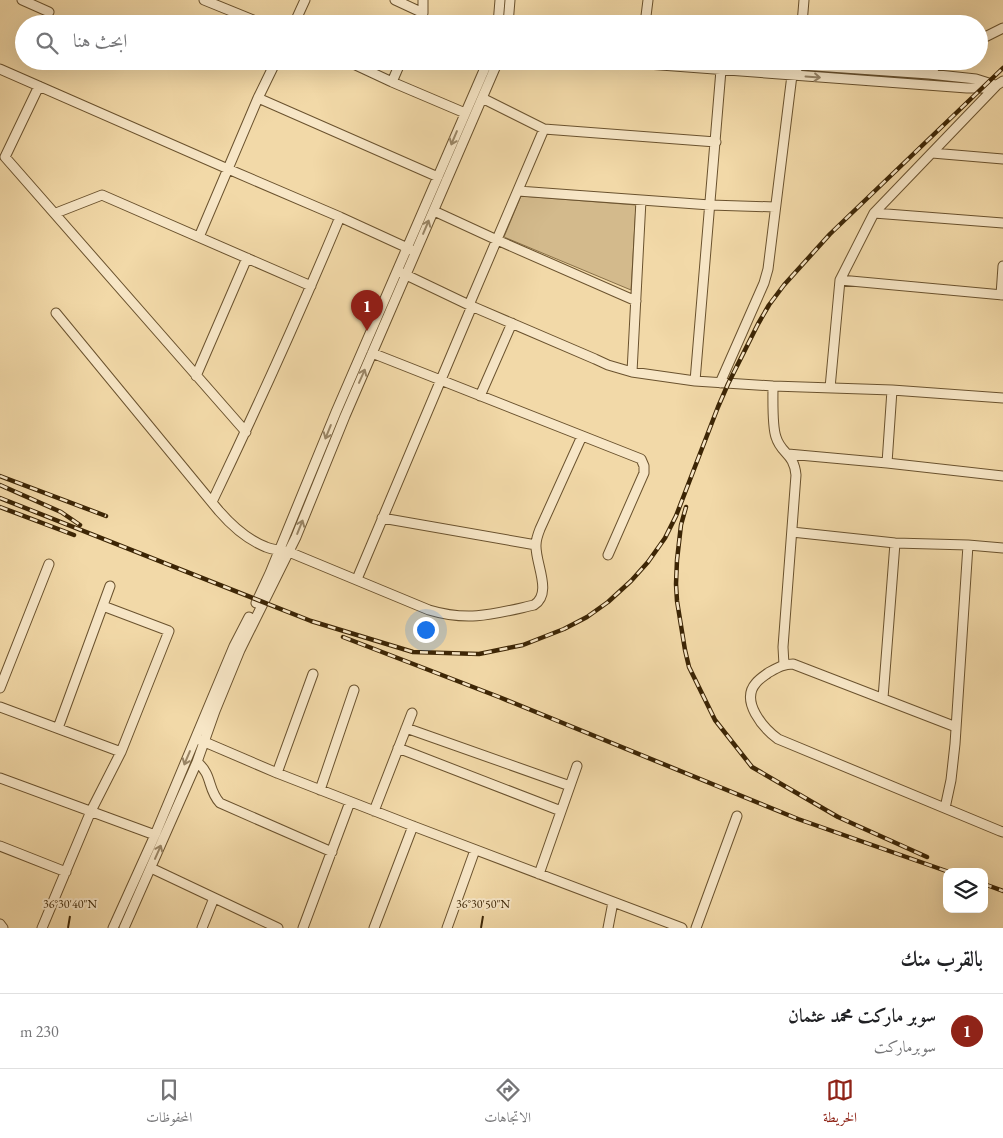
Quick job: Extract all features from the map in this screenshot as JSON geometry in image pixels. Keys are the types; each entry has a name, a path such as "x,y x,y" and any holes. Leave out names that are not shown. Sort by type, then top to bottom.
{"street":[{"path":"22,0 49,12"},
{"path":"204,0 241,15"},
{"path":"298,15 305,0"},
{"path":"395,0 423,13 423,0"},
{"path":"499,15 500,0"},
{"path":"509,15 510,0"},
{"path":"646,15 648,0"},
{"path":"803,15 804,0"},
{"path":"988,36 1003,28"},
{"path":"0,69 416,252"},
{"path":"200,238 258,98 272,70"},
{"path":"366,70 465,113"},
{"path":"392,82 397,70"},
{"path":"113,928 154,835 263,602 336,412 484,70"},
{"path":"284,551 345,416 494,70"},
{"path":"695,381 721,70 967,88 982,88 1001,84"},
{"path":"720,383 766,276 792,76 796,70"},
{"path":"877,70 929,74 1001,84"},
{"path":"929,74 932,70"},
{"path":"830,388 840,280 874,213 1001,84"},
{"path":"39,86 5,157 246,432"},
{"path":"258,98 438,176"},
{"path":"482,98 544,129 716,142"},
{"path":"357,579 544,129"},
{"path":"932,153 1003,159"},
{"path":"518,191 710,205 775,207"},
{"path":"56,213 102,195 312,286"},
{"path":"632,372 641,200"},
{"path":"434,211 636,301"},
{"path":"874,213 1003,223"},
{"path":"212,502 312,286 340,217"},
{"path":"196,376 247,258"},
{"path":"840,280 1002,295 1003,266"},
{"path":"397,271 512,323 608,364 632,372 720,383 892,390 1003,398"},
{"path":"56,314 227,520 246,536 267,548 284,551 357,579 434,612 461,616 484,616 534,606 540,601 543,591 536,545 540,529 582,436"},
{"path":"480,396 512,323"},
{"path":"372,353 641,459 644,473 608,555"},
{"path":"773,386 774,433 778,443 794,463 796,475 783,641 784,665"},
{"path":"887,463 892,390"},
{"path":"788,454 1003,476"},
{"path":"382,518 536,545"},
{"path":"792,532 895,543 1003,548"},
{"path":"883,698 895,543"},
{"path":"944,808 954,762 968,545"},
{"path":"0,688 49,564"},
{"path":"58,728 110,586"},
{"path":"42,928 91,811 121,752 169,631 103,606"},
{"path":"956,726 793,664 779,666 757,681 751,691 752,706 760,722 772,735 784,742 1003,832"},
{"path":"277,773 314,674"},
{"path":"320,790 354,690"},
{"path":"0,707 121,752"},
{"path":"374,811 412,713"},
{"path":"406,728 570,786"},
{"path":"124,928 197,762 200,739"},
{"path":"200,739 277,773 350,802 682,928"},
{"path":"398,748 561,811"},
{"path":"197,762 205,771 210,781 212,792 220,804 332,852"},
{"path":"540,874 578,766"},
{"path":"0,778 154,835"},
{"path":"303,928 350,802"},
{"path":"696,928 737,816"},
{"path":"374,928 413,826"},
{"path":"0,846 66,872"},
{"path":"447,928 475,850"},
{"path":"151,868 278,928"},
{"path":"202,928 214,898"},
{"path":"608,928 612,902"},
{"path":"0,924 3,928"}],"shaded area":[{"path":"521,196 636,205 631,290 504,237"}],"railway":[{"path":"0,498 311,621 413,652 479,654 523,645 564,629 587,617 608,602 648,562 665,538 676,516 728,384 758,324 784,285 830,234 1003,68"},
{"path":"0,476 106,516"},
{"path":"0,485 61,512 80,525"},
{"path":"0,507 74,535"},
{"path":"686,507 681,525 677,560 677,601 689,667 715,720 752,767 838,817 927,857"},
{"path":"343,637 499,697 798,819 943,870"},
{"path":"988,885 1003,891"}],"place":[{"name":"سوبر ماركت محمد عثمان","path":"367,331"}]}
